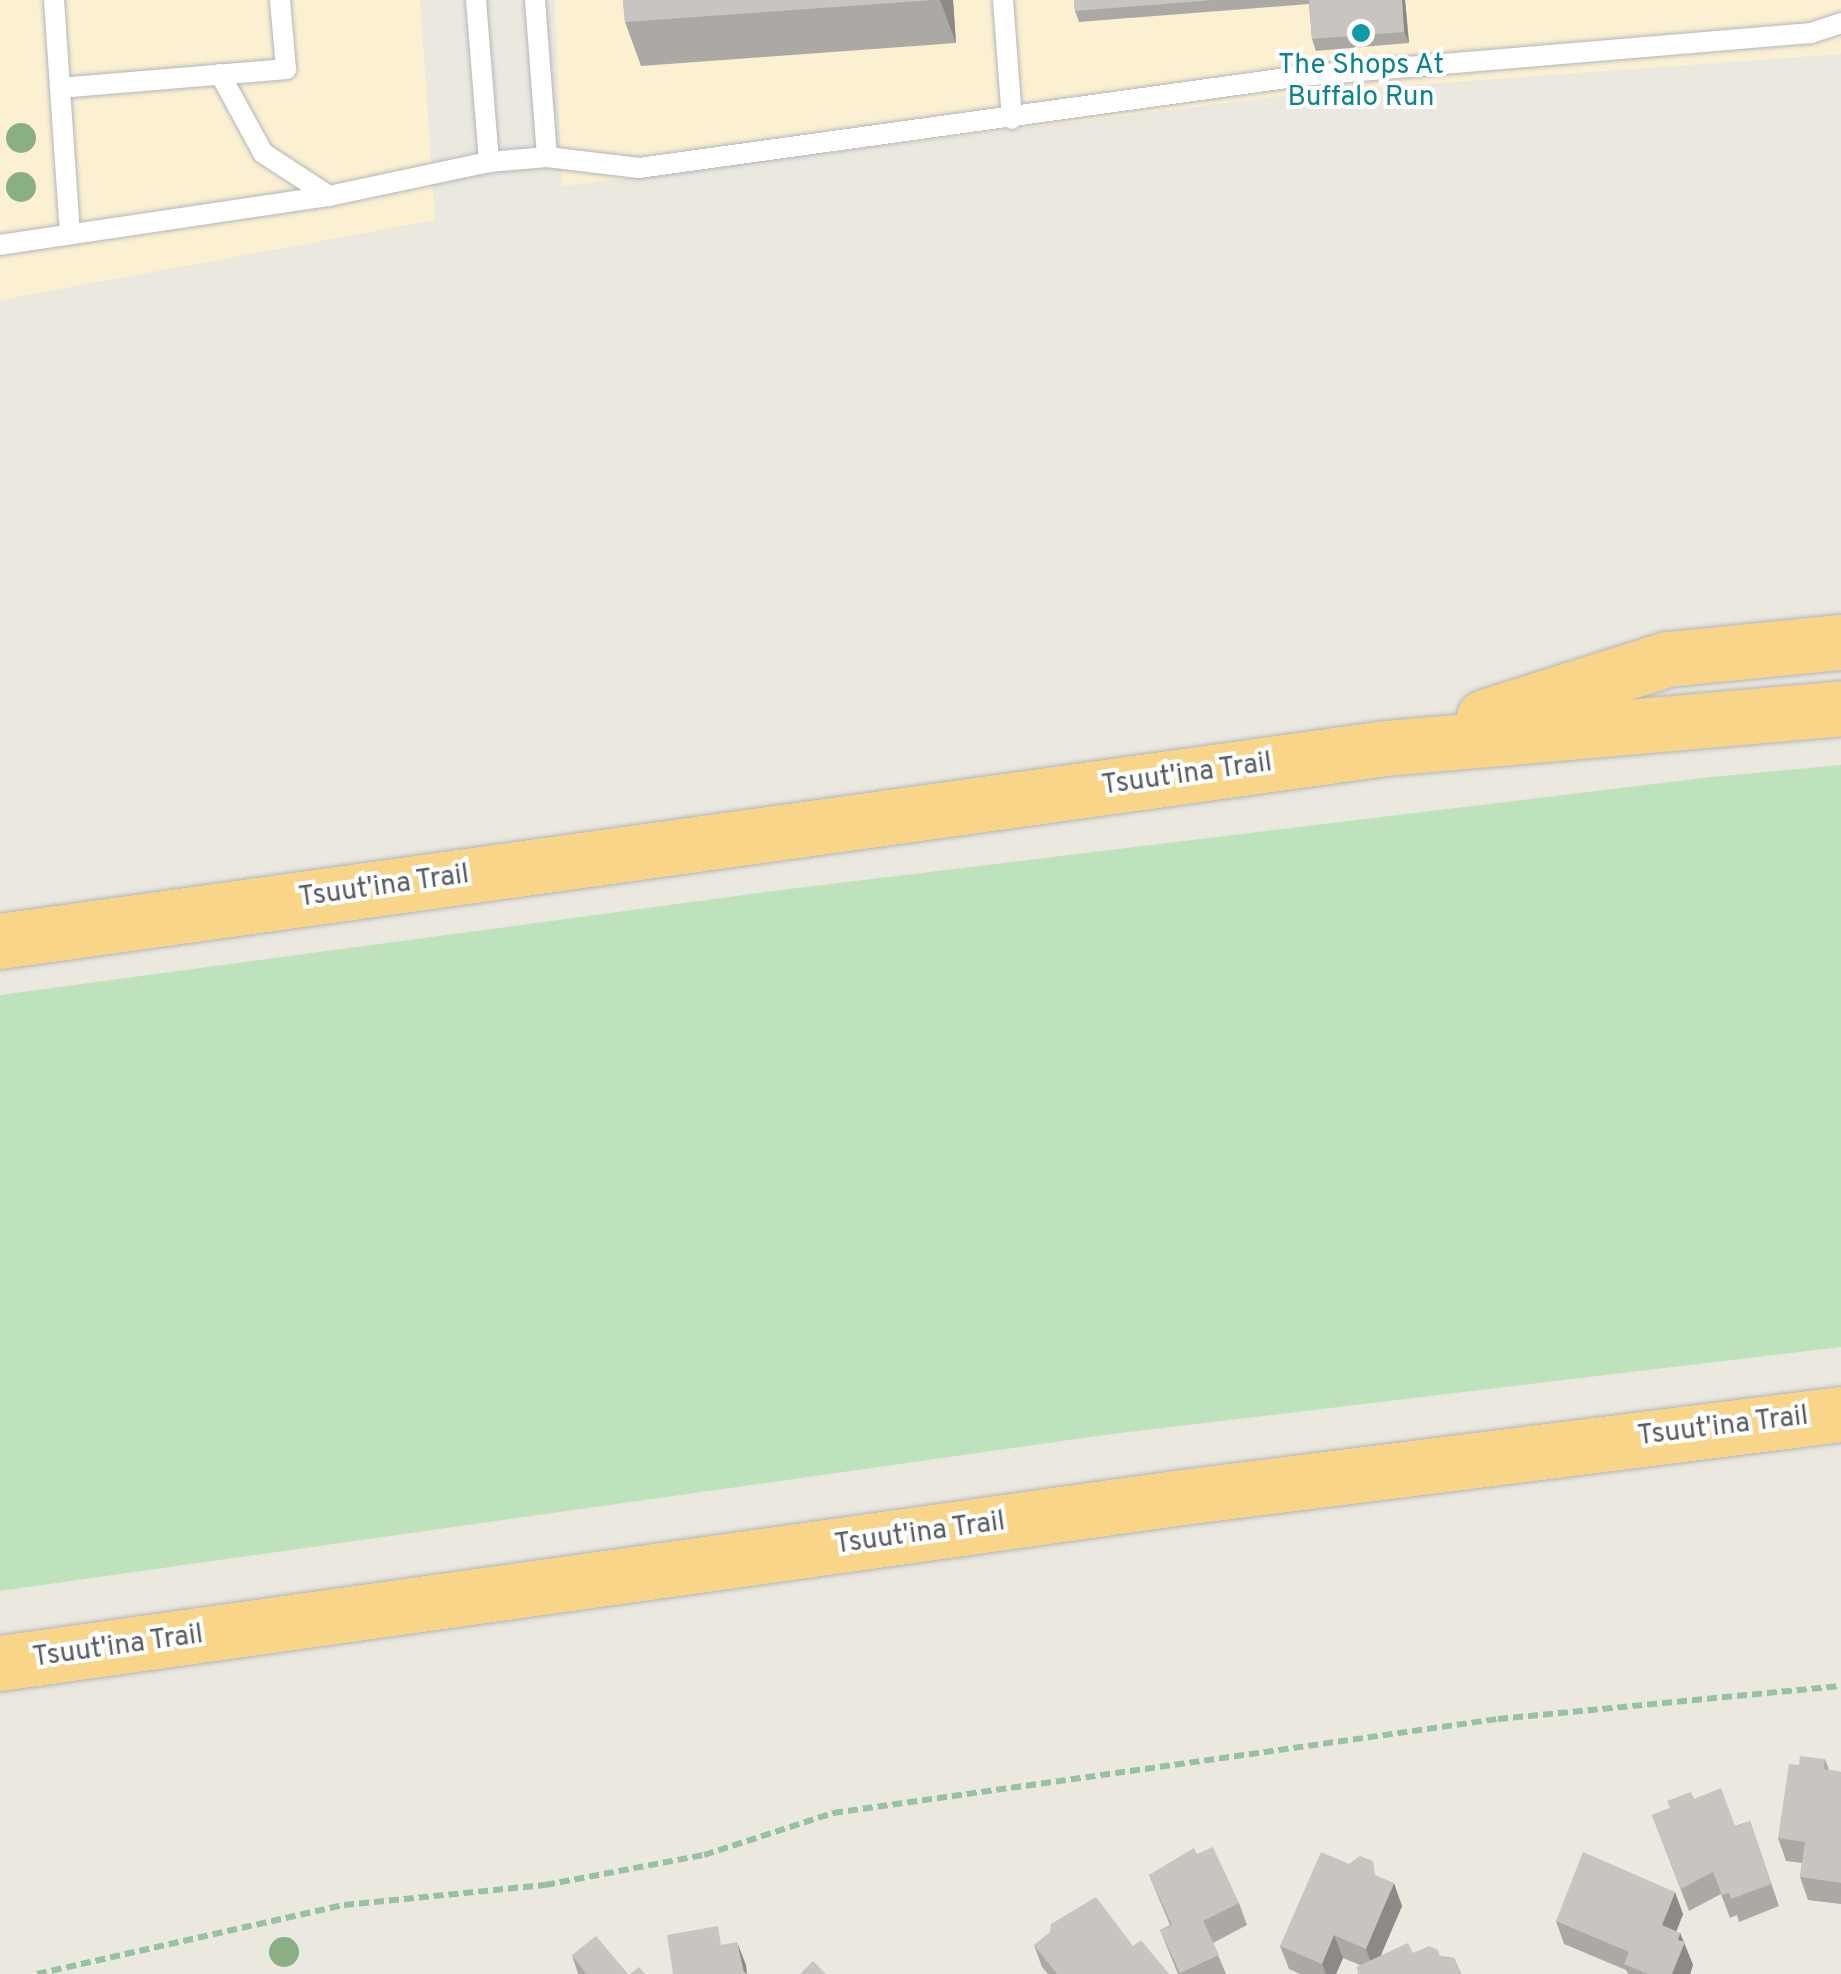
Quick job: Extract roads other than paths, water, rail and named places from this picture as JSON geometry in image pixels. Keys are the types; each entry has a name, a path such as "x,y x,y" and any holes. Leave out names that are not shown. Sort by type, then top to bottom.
{"highway":[{"path":"1386,748 1666,659 1841,642"},
{"name":"Tsuut'ina Trail","path":"0,941 1386,748 1841,708"},
{"name":"Tsuut'ina Trail","path":"0,1663 1174,1498 1841,1414"}],"lane":[{"path":"54,0 70,232"},
{"path":"60,88 286,69 280,0"},
{"path":"476,0 489,162"},
{"path":"535,0 546,157"},
{"path":"1003,0 1012,120"},
{"path":"0,245 328,196 489,162 546,157 590,166 640,168 1012,120 1301,76 1811,33 1841,24"},
{"path":"220,74 264,153 328,196"}],"place":[{"name":"The Shops At Buffalo Run","path":"1361,33"}]}
